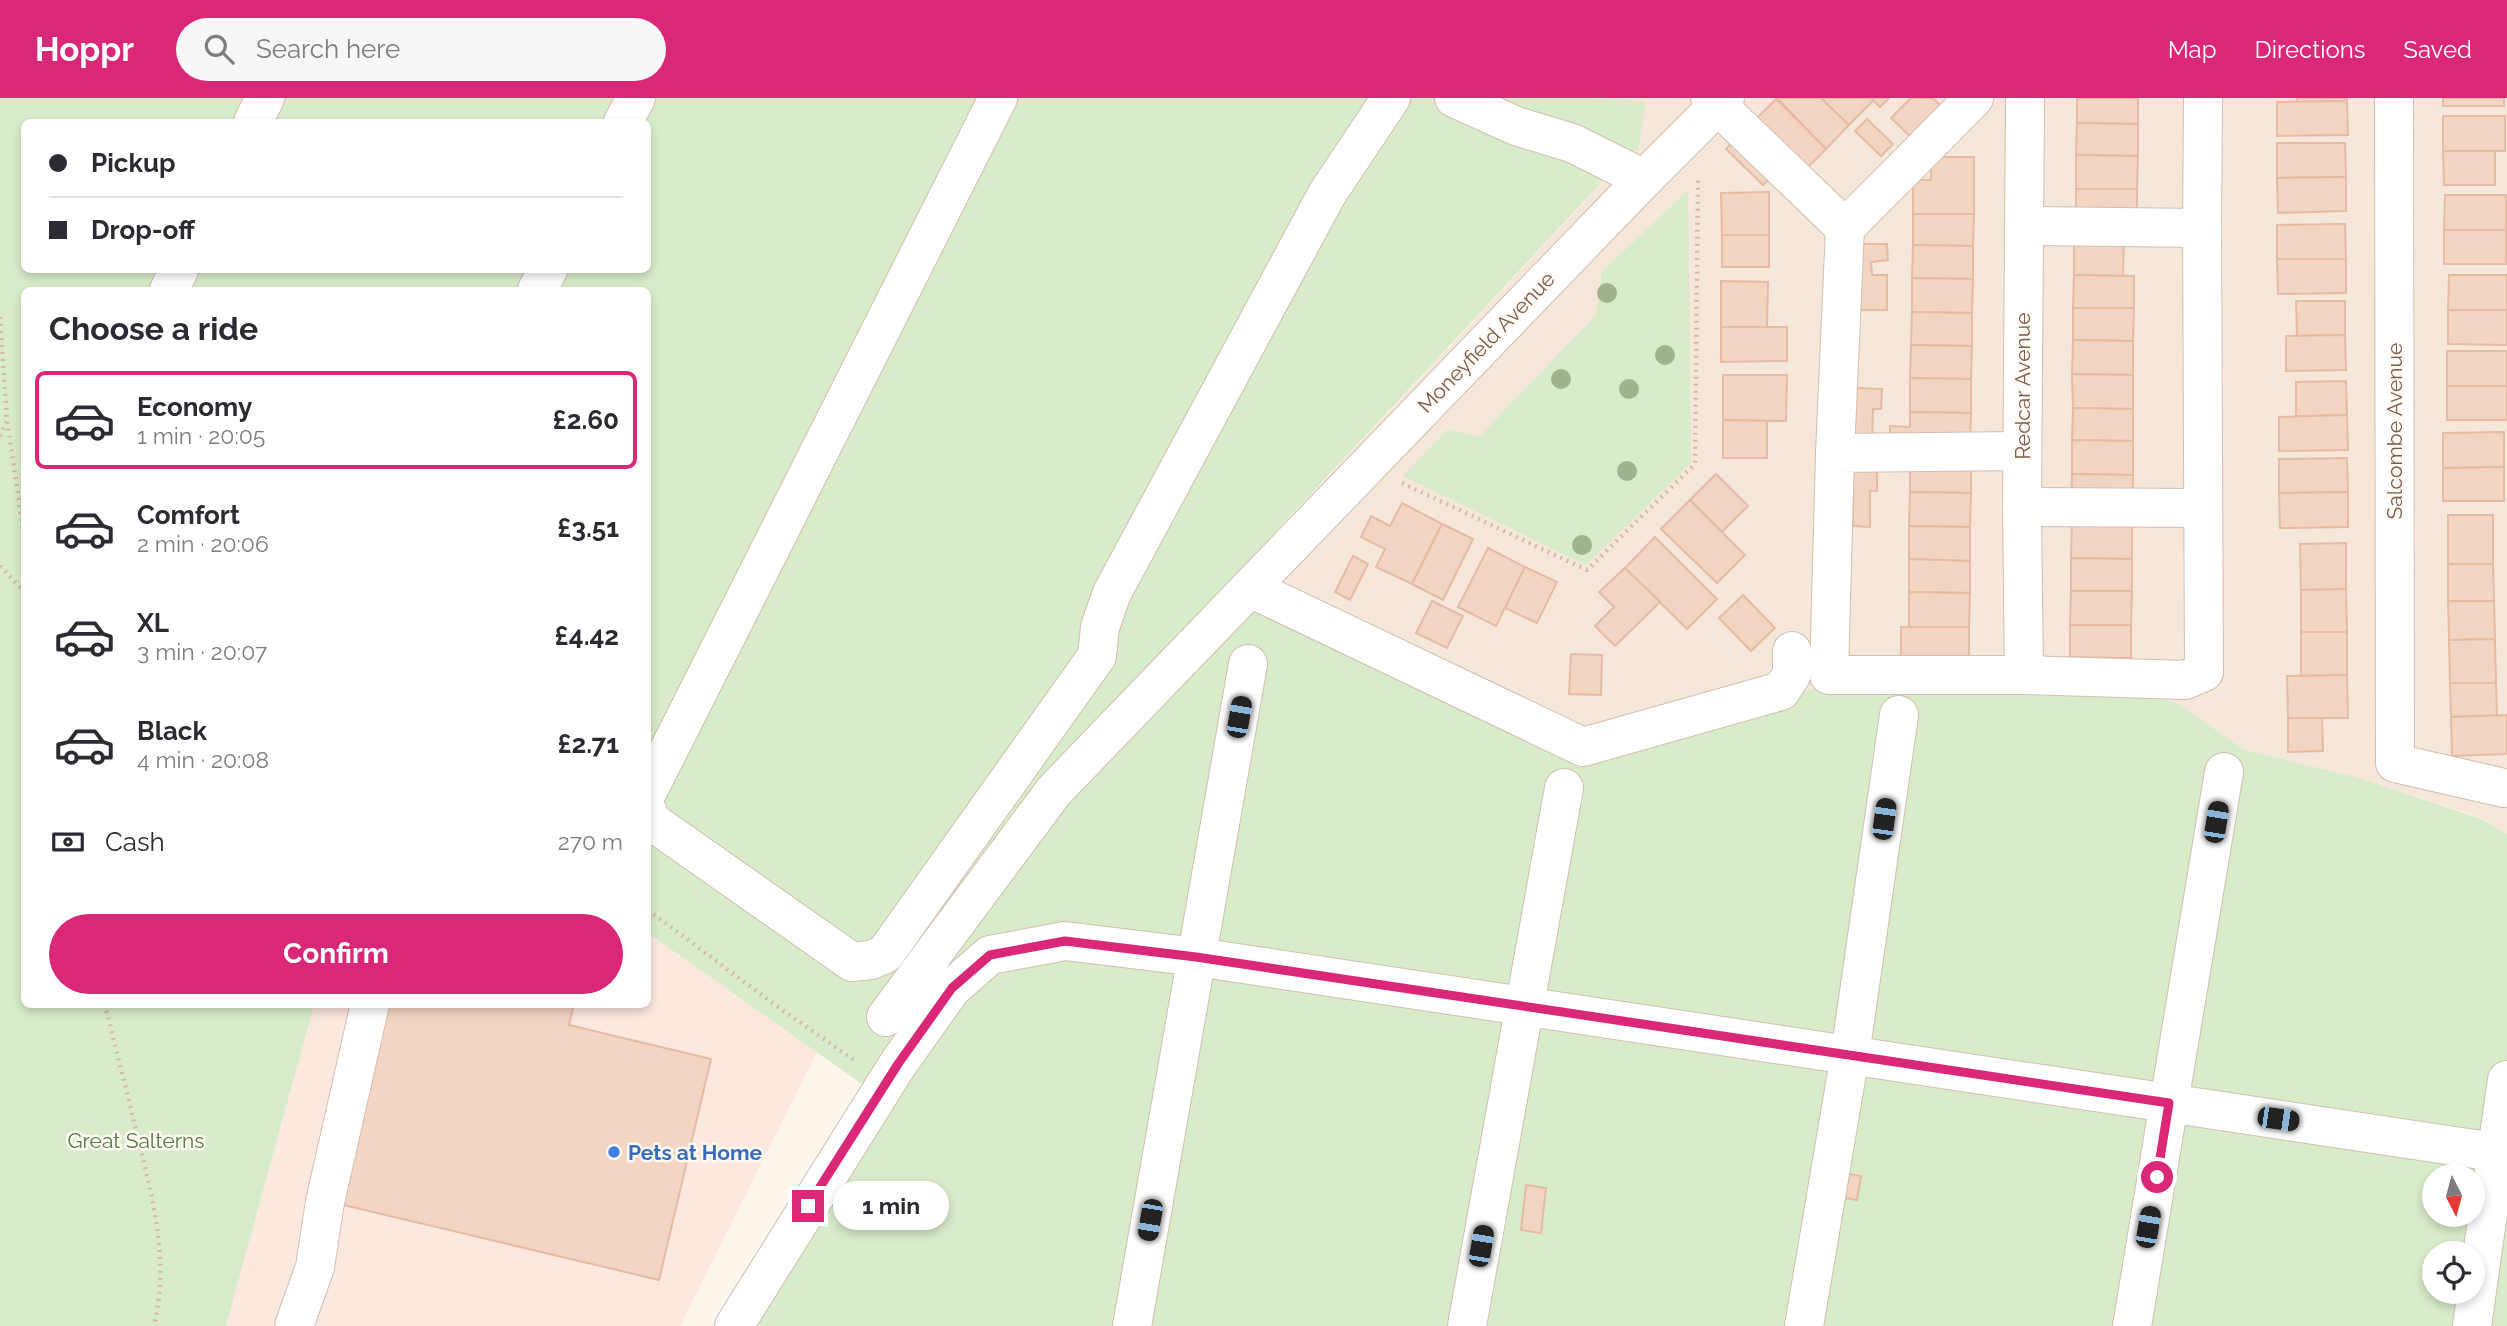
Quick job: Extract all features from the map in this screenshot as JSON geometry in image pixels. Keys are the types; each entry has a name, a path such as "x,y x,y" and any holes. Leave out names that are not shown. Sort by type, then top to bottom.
{"street":[{"path":"254,119 265,98"},
{"path":"625,119 636,98"},
{"path":"651,785 998,98"},
{"path":"651,821 852,962 872,960 885,954 1097,656 1100,626 1112,593 1327,194 1391,98"},
{"path":"1974,98 1845,228 1829,676 2024,675 2185,680 2204,672 2203,98"},
{"name":"Redcar Avenue","path":"2024,675 2022,451 2025,98"},
{"name":"Salcombe Avenue","path":"2394,98 2395,763 2504,788"},
{"path":"1717,100 1845,228"},
{"name":"Moneyfield Avenue","path":"886,1017 1054,791 1682,142 1717,100"},
{"path":"1469,101 1516,126 1572,143 1644,179"},
{"path":"2024,226 2202,229"},
{"path":"1835,453 2022,451"},
{"path":"2022,507 2202,508"},
{"path":"1250,588 1583,747 1781,691 1792,674 1792,651"},
{"path":"1132,1326 1248,664"},
{"path":"1804,1326 1850,1055 1899,715"},
{"path":"2132,1326 2224,772"},
{"path":"1467,1326 1564,788"},
{"path":"734,1326 898,1064 952,988 990,955 1065,941 1196,957 2501,1153"},
{"path":"294,1326 316,1267 325,1202 369,1008"},
{"path":"2472,1326 2501,1153 2507,1080"}],"path":[{"path":"1366,466 1587,570 1695,464 1698,179 1682,142"},
{"path":"0,317 7,420 21,515"},
{"path":"0,436 7,420"},
{"path":"0,566 21,588"},
{"path":"651,911 863,1067"},
{"path":"106,1008 156,1209 161,1257 159,1304 154,1326"}],"shaded area":[{"path":"1597,98 2507,98 2507,834 2484,819 2357,777 2245,750 2176,703 1585,765 1228,584 1602,183 1609,145 1646,102"},
{"path":"651,935 817,1052 680,1326 226,1326 313,1008 651,1008"}],"green space":[{"name":"Great Salterns","path":"0,98 1597,98 1646,101 1638,151 1609,145 1602,182 1228,583 1585,765 1825,685 2118,688 2176,703 2245,750 2357,777 2484,820 2507,834 2507,1326 748,1326 883,1099 651,935 651,287 21,287 21,1008 313,1008 226,1326 0,1326"},
{"path":"1688,190 1691,463 1586,565 1403,476 1448,429 1479,437 1596,315 1602,272"}],"building":[{"path":"1777,98 1821,98 1849,125 1826,149"},
{"path":"1821,98 1871,98 1874,100 1849,125"},
{"path":"1871,98 1889,98 1880,107"},
{"path":"1911,98 1933,98 1946,111 1916,142 1891,118"},
{"path":"2077,98 2138,98 2138,124 2077,123"},
{"path":"2297,98 2347,98 2347,101 2297,102"},
{"path":"2443,98 2504,98 2504,106 2443,106"},
{"path":"1776,99 1826,149 1802,173 1752,123"},
{"path":"2347,101 2348,135 2277,136 2277,102"},
{"path":"2443,116 2505,116 2505,151 2443,151"},
{"path":"1867,119 1893,144 1881,156 1855,131"},
{"path":"2077,123 2138,124 2138,156 2076,155"},
{"path":"1738,137 1775,173 1763,185 1726,149"},
{"path":"2277,143 2345,143 2346,177 2277,178"},
{"path":"2443,151 2495,151 2495,185 2444,185"},
{"path":"2076,155 2138,156 2137,189 2076,189"},
{"path":"1931,157 1974,157 1974,214 1913,214 1913,180 1931,180"},
{"path":"2346,177 2346,211 2278,213 2277,178"},
{"path":"2076,189 2137,189 2137,222 2076,221"},
{"path":"1769,192 1769,235 1722,235 1721,193"},
{"path":"2445,195 2506,195 2506,230 2444,230"},
{"path":"1913,214 1974,214 1973,246 1913,245"},
{"path":"2345,224 2346,259 2277,259 2277,225"},
{"path":"2444,230 2506,230 2506,264 2444,264"},
{"path":"2074,234 2124,234 2123,276 2074,275"},
{"path":"1722,235 1769,235 1769,267 1722,267"},
{"path":"1859,244 1887,244 1888,260 1871,262 1872,275 1887,275 1887,310 1858,310"},
{"path":"1913,245 1973,246 1973,279 1912,278"},
{"path":"2277,259 2346,259 2346,293 2278,294"},
{"path":"2074,275 2134,276 2134,308 2073,308"},
{"path":"2449,275 2507,275 2507,310 2448,310"},
{"path":"1912,278 1973,279 1972,313 1912,312"},
{"path":"1721,281 1768,282 1767,327 1721,327"},
{"path":"2296,301 2345,301 2345,335 2297,336"},
{"path":"2073,308 2134,308 2133,341 2073,340"},
{"path":"2448,310 2507,310 2507,345 2448,344"},
{"path":"1912,312 1972,313 1972,346 1911,345"},
{"path":"1721,327 1787,327 1787,361 1721,362"},
{"path":"2345,335 2346,370 2286,371 2286,336"},
{"path":"2073,340 2133,341 2133,375 2072,374"},
{"path":"1911,345 1972,346 1971,379 1910,378"},
{"path":"2447,351 2507,351 2507,386 2447,386"},
{"path":"2072,374 2133,375 2133,409 2073,408"},
{"path":"1723,375 1787,375 1786,421 1723,420"},
{"path":"1910,378 1971,379 1971,413 1910,412"},
{"path":"2346,381 2347,415 2296,416 2296,382"},
{"path":"2447,386 2507,386 2507,420 2447,420"},
{"path":"1855,388 1882,389 1881,409 1873,409 1872,444 1853,436"},
{"path":"2073,408 2133,409 2133,441 2072,440"},
{"path":"1910,412 1971,413 1970,446 1890,445 1890,426 1910,427"},
{"path":"2347,415 2348,450 2279,451 2279,417"},
{"path":"1723,420 1767,421 1767,458 1723,458"},
{"path":"2504,432 2504,467 2443,468 2443,433"},
{"path":"2072,440 2133,441 2133,475 2072,474"},
{"path":"1910,457 1971,459 1971,493 1910,492"},
{"path":"2347,458 2348,492 2279,493 2279,459"},
{"path":"1853,461 1877,461 1877,491 1870,491 1870,527 1853,526"},
{"path":"2504,467 2504,501 2443,501 2443,468"},
{"path":"1716,474 1748,506 1722,532 1690,500"},
{"path":"2072,474 2133,475 2133,507 2071,507"},
{"path":"1910,492 1971,493 1970,527 1909,526"},
{"path":"2348,492 2348,527 2280,528 2279,493"},
{"path":"1690,500 1745,555 1717,583 1661,529"},
{"path":"1402,503 1442,524 1412,584 1376,567 1385,549 1361,537 1371,516 1390,526"},
{"path":"2448,515 2493,515 2493,564 2448,564"},
{"path":"2072,522 2132,523 2132,559 2071,558"},
{"path":"1442,524 1473,539 1443,600 1412,584"},
{"path":"1909,526 1970,527 1970,561 1909,559"},
{"path":"1655,537 1717,599 1687,629 1625,568"},
{"path":"2346,543 2346,589 2301,590 2300,544"},
{"path":"1488,548 1525,567 1496,626 1458,607"},
{"path":"1353,556 1368,564 1350,600 1335,592"},
{"path":"2071,558 2132,559 2132,591 2071,591"},
{"path":"1909,559 1970,561 1970,593 1909,592"},
{"path":"2448,564 2493,564 2494,601 2448,601"},
{"path":"1525,567 1557,582 1537,623 1505,608"},
{"path":"1625,568 1660,602 1615,646 1595,626 1614,607 1599,592"},
{"path":"2346,589 2347,632 2301,632 2301,590"},
{"path":"2071,591 2132,591 2131,625 2070,625"},
{"path":"1909,592 1970,593 1969,627 1909,627"},
{"path":"1743,595 1775,628 1751,651 1719,618"},
{"path":"1432,601 1463,616 1447,648 1416,633"},
{"path":"2448,601 2494,601 2495,639 2449,640"},
{"path":"2070,625 2131,625 2131,658 2070,657"},
{"path":"1901,627 1969,627 1969,663 1901,662"},
{"path":"2301,632 2347,632 2347,675 2301,676"},
{"path":"2495,639 2496,683 2450,683 2449,640"},
{"path":"1571,654 1602,655 1601,695 1569,694"},
{"path":"2347,675 2348,718 2288,718 2287,676"},
{"path":"2450,683 2496,683 2497,716 2451,717"},
{"path":"2507,715 2507,754 2452,756 2451,717"},
{"path":"2288,718 2322,718 2323,751 2288,752"},
{"path":"382,1008 573,1008 569,1025 711,1059 659,1280 335,1203"},
{"path":"1837,1172 1861,1176 1857,1200 1833,1196"},
{"path":"1526,1185 1546,1188 1541,1233 1521,1230"}],"place":[{"name":"Pets at Home","path":"614,1152"}],"route":[{"path":"808,1206 898,1064 952,988 990,955 1065,941 1196,957 2169,1103 2157,1177"}]}
